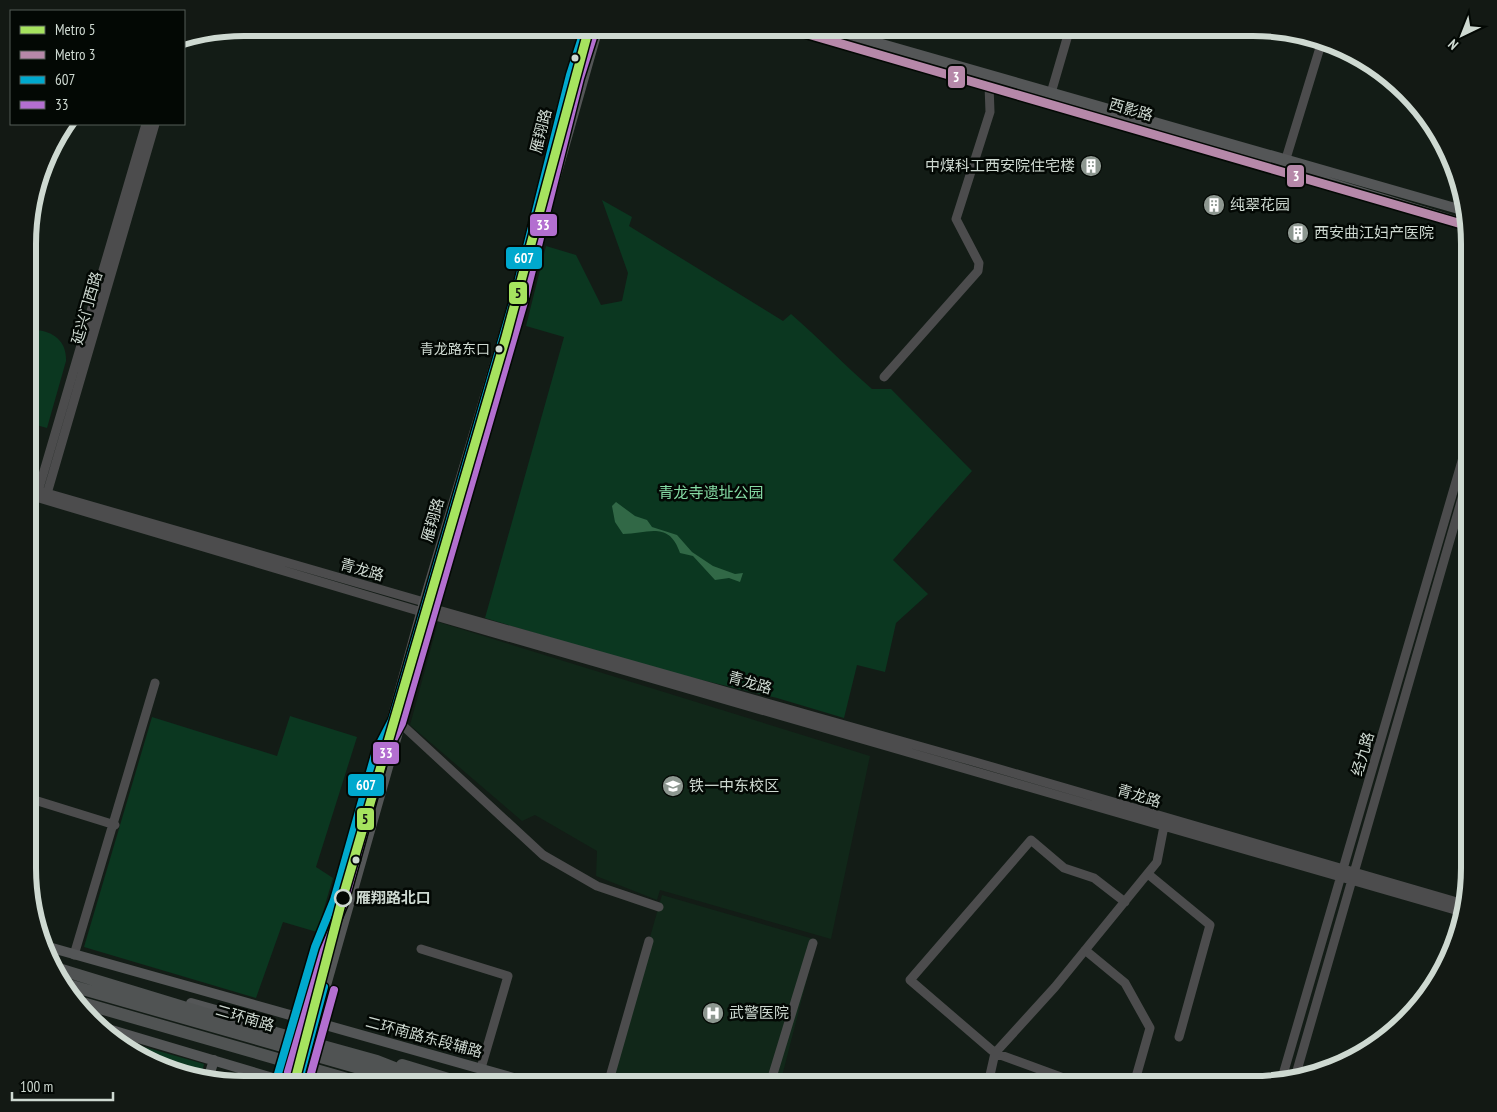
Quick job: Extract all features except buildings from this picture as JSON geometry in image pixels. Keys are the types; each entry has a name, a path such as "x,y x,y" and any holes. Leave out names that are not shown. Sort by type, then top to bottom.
{"highway":[{"path":"63,970 203,1013 377,1061 410,1076"},
{"name":"二环南路","path":"73,986 387,1076"},
{"name":"二环南路","path":"88,1004 337,1076"},
{"path":"97,1015 307,1076"},
{"path":"301,1034 439,1076"}],"main road":[{"name":"雁翔路","path":"293,1076 304,1020 396,722 428,609 514,299 570,75 582,36"},
{"name":"雁翔路","path":"428,609 596,36"},
{"path":"594,42 597,36"},
{"name":"西影路","path":"817,36 988,85 1458,209"},
{"name":"西影路","path":"854,36 1051,93 1284,164 1459,222"},
{"name":"二环南路东段辅路","path":"53,948 508,1076"},
{"path":"61,965 301,1034"},
{"path":"116,1031 214,1060 260,1076"},
{"path":"210,1073 214,1060"}],"street":[{"path":"1051,93 1068,36"},
{"path":"1284,164 1320,47"},
{"path":"884,377 978,271 979,263 956,219 990,112 988,85"},
{"name":"延兴门西路","path":"39,495 146,125"},
{"name":"延兴门西路","path":"39,495 155,125"},
{"name":"经九路","path":"1283,1073 1343,875 1461,465"},
{"name":"青龙路","path":"39,495 1165,822 1457,910"},
{"name":"经九路","path":"1297,1071 1461,502"},
{"path":"74,955 115,825 156,683"},
{"path":"278,1076 301,1034 315,947 334,900 376,750 396,722 543,855 597,886 659,907"},
{"path":"36,800 115,825"},
{"path":"990,1076 995,1053 1085,950 1157,862 1165,822"},
{"path":"1058,1076 995,1053 910,980 1031,840 1064,868 1094,878 1125,902"},
{"path":"1148,874 1210,925 1179,1037"},
{"name":"青龙路","path":"1353,878 1458,903"},
{"path":"610,1076 649,941"},
{"path":"772,1076 813,943"},
{"path":"421,949 508,976 481,1068"},
{"path":"1085,950 1125,983 1150,1028 1136,1076"}],"shaded area":[{"path":"616,502 635,516 647,520 652,527 677,535 692,552 713,566 735,574 743,573 740,582 729,578 715,580 693,556 680,553 670,536 663,532 649,531 623,534 615,522 612,506"},
{"name":"铁一中东校区","path":"438,622 870,756 831,939 660,890 657,900 596,876 597,851 535,815 522,821 410,725"},
{"name":"武警医院","path":"662,895 817,940 782,1076 610,1076"}],"green space":[{"name":"青龙寺遗址公园","path":"602,200 632,217 629,226 783,321 791,314 872,389 891,389 972,471 893,560 928,594 896,623 885,672 857,665 844,718 777,698 652,668 485,618 564,337 526,326 546,246 576,255 601,305 622,301 628,273"},
{"path":"36,330 53,335 62,343 66,354 66,361 47,428 36,425"},
{"path":"290,716 357,737 316,867 333,878 317,932 283,922 256,998 84,947 152,717 277,756"},
{"path":"133,1044 204,1064 202,1072 190,1069 165,1060"}],"metro line":[{"name":"5","path":"296,1076 342,900 506,337 587,36"},
{"name":"3","path":"815,36 1459,223"}],"transit line":[{"name":"607","path":"277,1076 315,947 334,900 376,751 392,720 514,299 570,75 582,36"},
{"name":"33","path":"296,1076 288,1072 324,950 344,903 385,755 402,723 524,302 580,78 593,36"},
{"name":"607","path":"300,1076 324,987"},
{"name":"33","path":"310,1076 334,990"}],"place":[{"name":"中煤科工西安院住宅楼","path":"1091,166"},
{"name":"纯翠花园","path":"1214,205"},
{"name":"西安曲江妇产医院","path":"1298,233"},
{"name":"青龙路东口","path":"499,349"},
{"name":"铁一中东校区","path":"673,786"},
{"name":"雁翔路北口","path":"343,898"},
{"name":"武警医院","path":"713,1013"}]}
